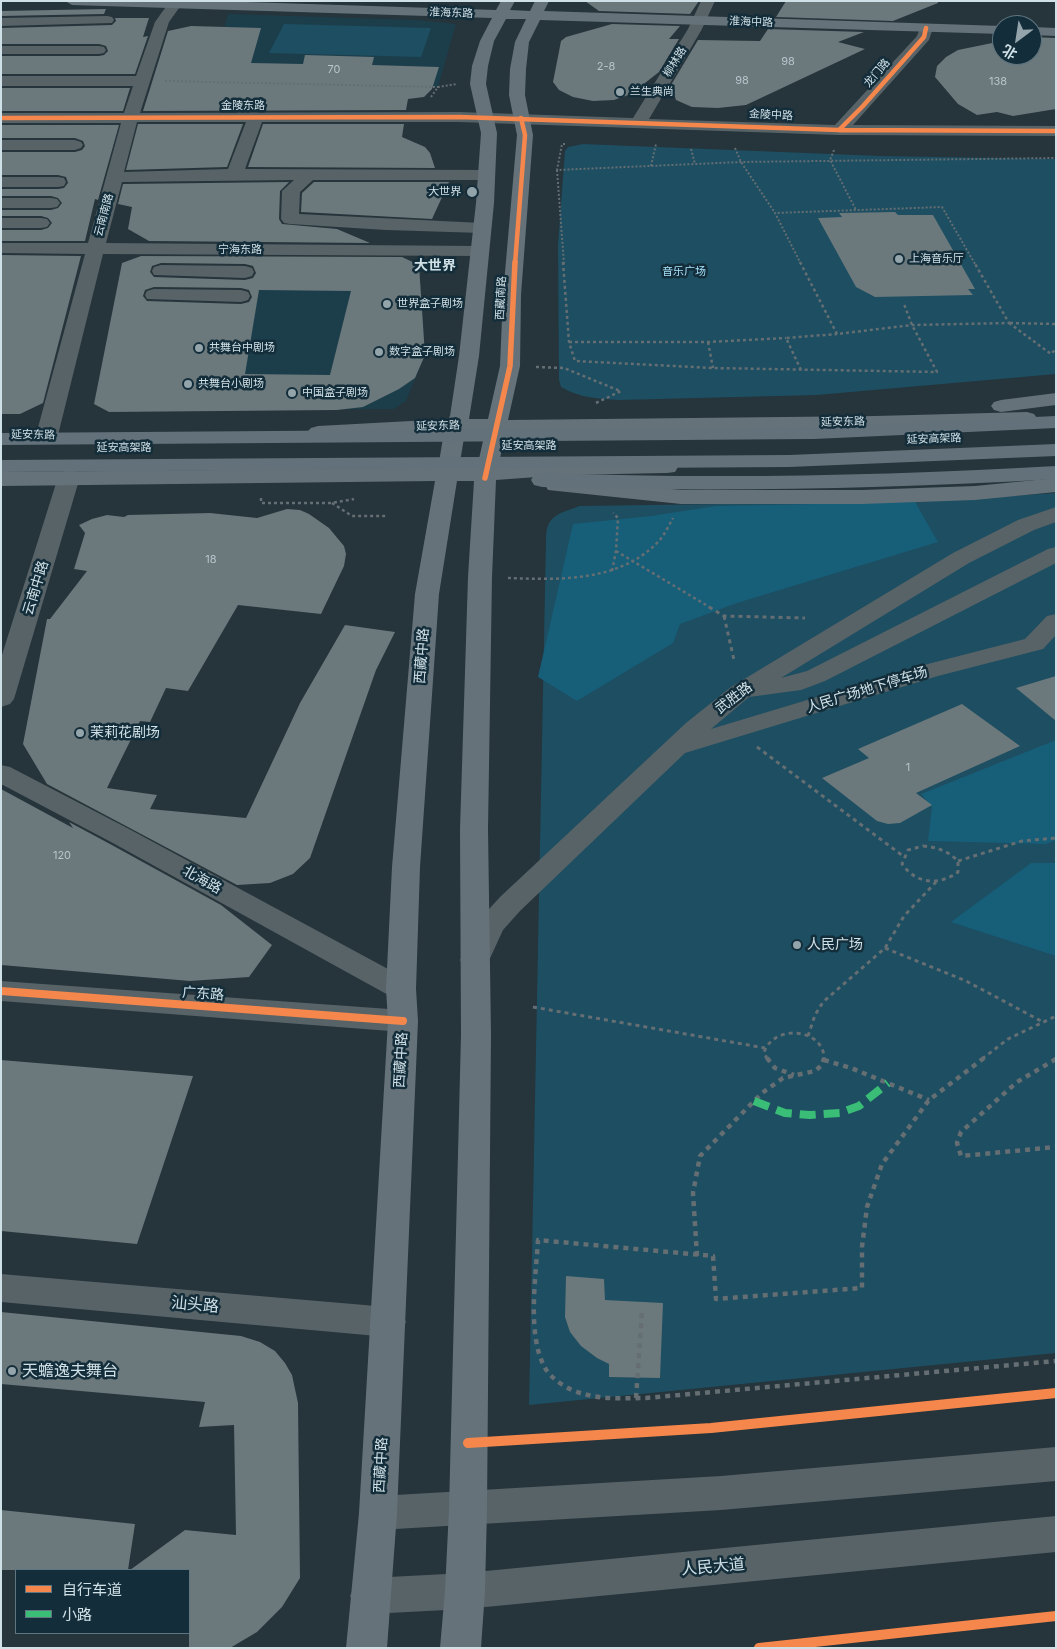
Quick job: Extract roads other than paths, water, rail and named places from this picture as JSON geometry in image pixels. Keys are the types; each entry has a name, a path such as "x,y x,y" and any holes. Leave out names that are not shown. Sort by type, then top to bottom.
{"highway":[{"path":"875,422 1056,408"},
{"path":"1,439 814,433 1056,422"},
{"name":"延安高架路","path":"1,448 370,448 731,445 943,439 1056,432"},
{"name":"延安高架路","path":"1,466 789,461 1056,450"},
{"path":"486,476 644,484 769,484 958,478 1056,472"}],"main road":[{"name":"淮海东路","path":"72,1 504,8"},
{"name":"西藏南路","path":"486,476 510,366 512,295 525,135 517,95 518,69 522,42 542,1"},
{"name":"西藏南路","path":"448,474 470,356 487,175 489,133 478,84 480,66 487,41 504,8"},
{"name":"淮海中路","path":"504,8 534,16 992,30"},
{"path":"1042,31 1056,32"},
{"name":"延安东路","path":"875,422 1056,399"},
{"name":"延安东路","path":"1,434 278,435 456,425 875,422 1056,417"},
{"path":"486,476 564,469 880,463 1056,455"},
{"path":"1,479 448,474 486,476 681,497 862,497 975,493 1056,485"},
{"name":"西藏中路","path":"366,1648 378,1513 388,1322 403,1021 401,989 406,867 427,594 448,474"},
{"path":"460,1648 465,1591 468,1509 474,1181 474,829 480,577 486,476"}],"street":[{"name":"柳林路","path":"639,122 699,21 708,1"},
{"name":"云南南路","path":"47,435 130,118 162,22 176,3"},
{"path":"1,22 106,20"},
{"name":"龙门路","path":"839,130 863,106 924,37 926,28"},
{"path":"1,36 65,36"},
{"path":"1,50 99,50"},
{"path":"1,64 105,64"},
{"path":"1,81 142,81"},
{"path":"235,174 256,117"},
{"name":"金陵中路","path":"485,117 839,130 1056,130"},
{"name":"金陵东路","path":"1,118 485,117"},
{"path":"1,145 75,144"},
{"path":"114,177 235,174 487,175"},
{"path":"309,175 291,190 290,219 482,228"},
{"path":"1,182 58,182"},
{"path":"1,203 51,203"},
{"path":"1,223 41,223"},
{"name":"宁海东路","path":"1,248 479,251"},
{"path":"154,295 239,304 250,250"},
{"path":"161,272 246,272"},
{"name":"云南中路","path":"1,699 69,478"},
{"name":"武胜路","path":"475,960 490,926 510,904 549,869 672,750 740,692 894,597 1009,533 1056,514"},
{"path":"1009,533 1028,530 1056,531"},
{"path":"740,692 801,682 816,676 1056,554"},
{"name":"人民广场地下停车场","path":"672,750 698,740 929,671 1034,644 1056,621"},
{"name":"北海路","path":"1,773 121,836 401,989"},
{"name":"广东路","path":"1,991 403,1021"},
{"name":"汕头路","path":"1,1288 388,1322"},
{"path":"378,1513 721,1493 1056,1464"},
{"name":"人民大道","path":"370,1596 465,1591 1056,1534"}],"place":[{"name":"兰生典尚","path":"620,92"},
{"name":"大世界","path":"472,192"},
{"name":"上海音乐厅","path":"899,259"},
{"name":"世界盒子剧场","path":"387,304"},
{"name":"共舞台中剧场","path":"199,348"},
{"name":"数字盒子剧场","path":"379,352"},
{"name":"共舞台小剧场","path":"188,384"},
{"name":"中国盒子剧场","path":"292,393"},
{"name":"茉莉花剧场","path":"80,733"},
{"name":"人民广场","path":"797,945"},
{"name":"天蟾逸夫舞台","path":"12,1371"}],"district":[{"name":"大世界","path":"435,266"}],"park label":[{"name":"音乐广场","path":"684,272"}]}
